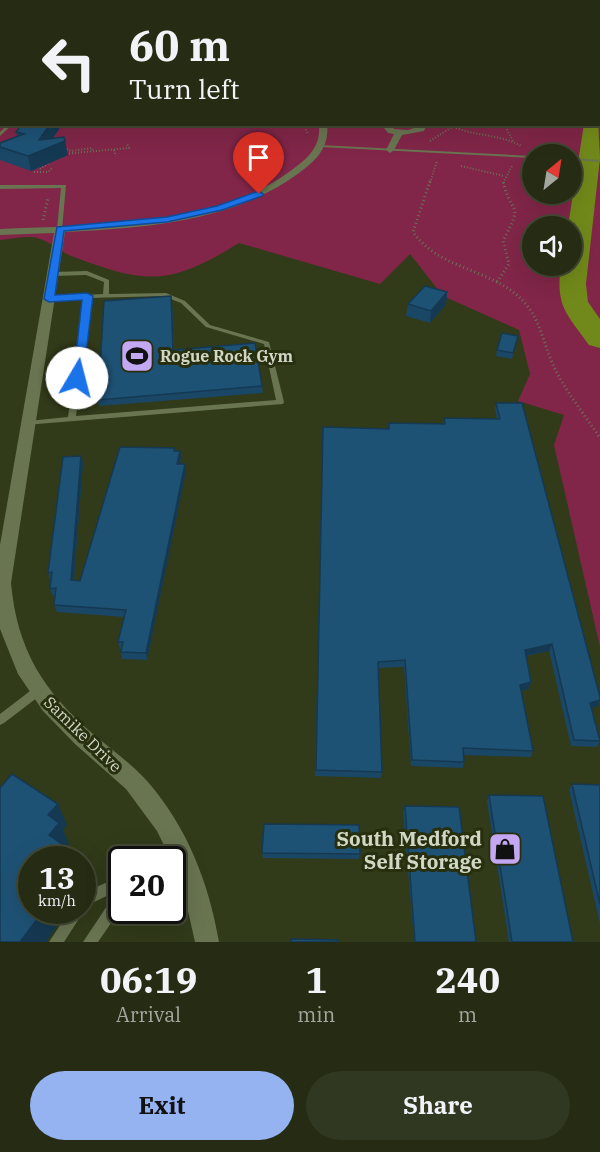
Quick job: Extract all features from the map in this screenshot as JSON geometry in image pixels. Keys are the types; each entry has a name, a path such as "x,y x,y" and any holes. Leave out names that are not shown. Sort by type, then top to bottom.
{"street":[{"path":"0,232 148,222 232,204 271,188 296,174 317,154 321,146 323,126"},
{"path":"386,126 387,129 399,133 415,132 422,126"},
{"path":"390,150 399,133"},
{"name":"Samike Drive","path":"60,229 3,584 3,612 15,649 39,691 80,735 139,789 171,831 172,846"},
{"name":"Samike Drive","path":"186,873 192,882 207,942"}],"lane":[{"path":"321,146 522,157"},
{"path":"582,160 600,161"},
{"path":"0,186 64,186 60,229"},
{"path":"53,274 87,273 107,281 106,295"},
{"path":"28,423 280,402 267,343 208,326 183,302 164,294 49,299"},
{"path":"72,419 87,296"},
{"path":"0,720 39,691"},
{"path":"90,942 108,916"},
{"path":"56,942 68,924"}],"path":[{"path":"304,126 311,139"},
{"path":"505,126 513,141 522,148"},
{"path":"437,134 441,135 452,127 513,141"},
{"path":"53,167 48,172 33,172 60,153 129,148 127,144"},
{"path":"60,147 81,154 112,149"},
{"path":"112,149 116,156"},
{"path":"60,153 71,152"},
{"path":"98,152 100,157"},
{"path":"81,154 82,159"},
{"path":"442,161 437,158 413,232 417,240 428,250 497,282 524,302 555,368 600,438"},
{"path":"497,282 509,264 503,241 516,216 512,200 505,190 504,176 514,162"},
{"path":"461,165 504,176"},
{"path":"31,166 40,169"},
{"path":"42,220 48,196"}],"shaded area":[{"path":"0,126 600,126 600,647 554,445 564,415 518,401 530,374 519,330 443,296 410,254 380,284 239,243 195,267 159,276 141,276 121,273 100,266 65,253 37,238 0,240"}],"building":[{"path":"20,126 49,126 39,140 64,137 65,141 28,156 0,147 0,143 24,134 16,132"},
{"path":"425,286 447,292 431,311 408,304"},
{"path":"171,296 173,350 255,343 262,386 98,400 104,301"},
{"path":"502,333 518,336 513,353 497,350"},
{"path":"496,403 522,403 600,697 600,700 590,703 600,741 574,740 552,644 525,650 531,682 520,685 533,751 463,748 464,762 412,760 405,660 378,662 382,772 316,770 323,427 389,429 389,423 445,424 444,418 500,419"},
{"path":"120,447 174,448 174,451 180,451 177,464 185,464 146,653 121,652 123,642 118,642 126,610 54,605 56,588 50,589 52,572 48,573 63,457 81,456 71,580 80,581"},
{"path":"12,774 58,804 48,815 59,823 49,835 65,846 18,846 18,924 34,924 20,942 0,942 0,788"},
{"path":"572,784 600,785 600,904"},
{"path":"489,795 543,796 573,942 512,942"},
{"path":"405,806 459,807 476,942 415,942"},
{"path":"264,824 359,825 360,854 262,853"},
{"path":"291,939 338,940 338,942 291,942"}],"waterway":[{"path":"594,126 572,284 574,303 600,339"}],"place":[{"name":"Rogue Rock Gym","path":"137,356"},
{"name":"South Medford Self Storage","path":"505,849"}],"route":[{"path":"77,378 87,296 49,299 60,229 167,219 219,208 259,194"}]}
